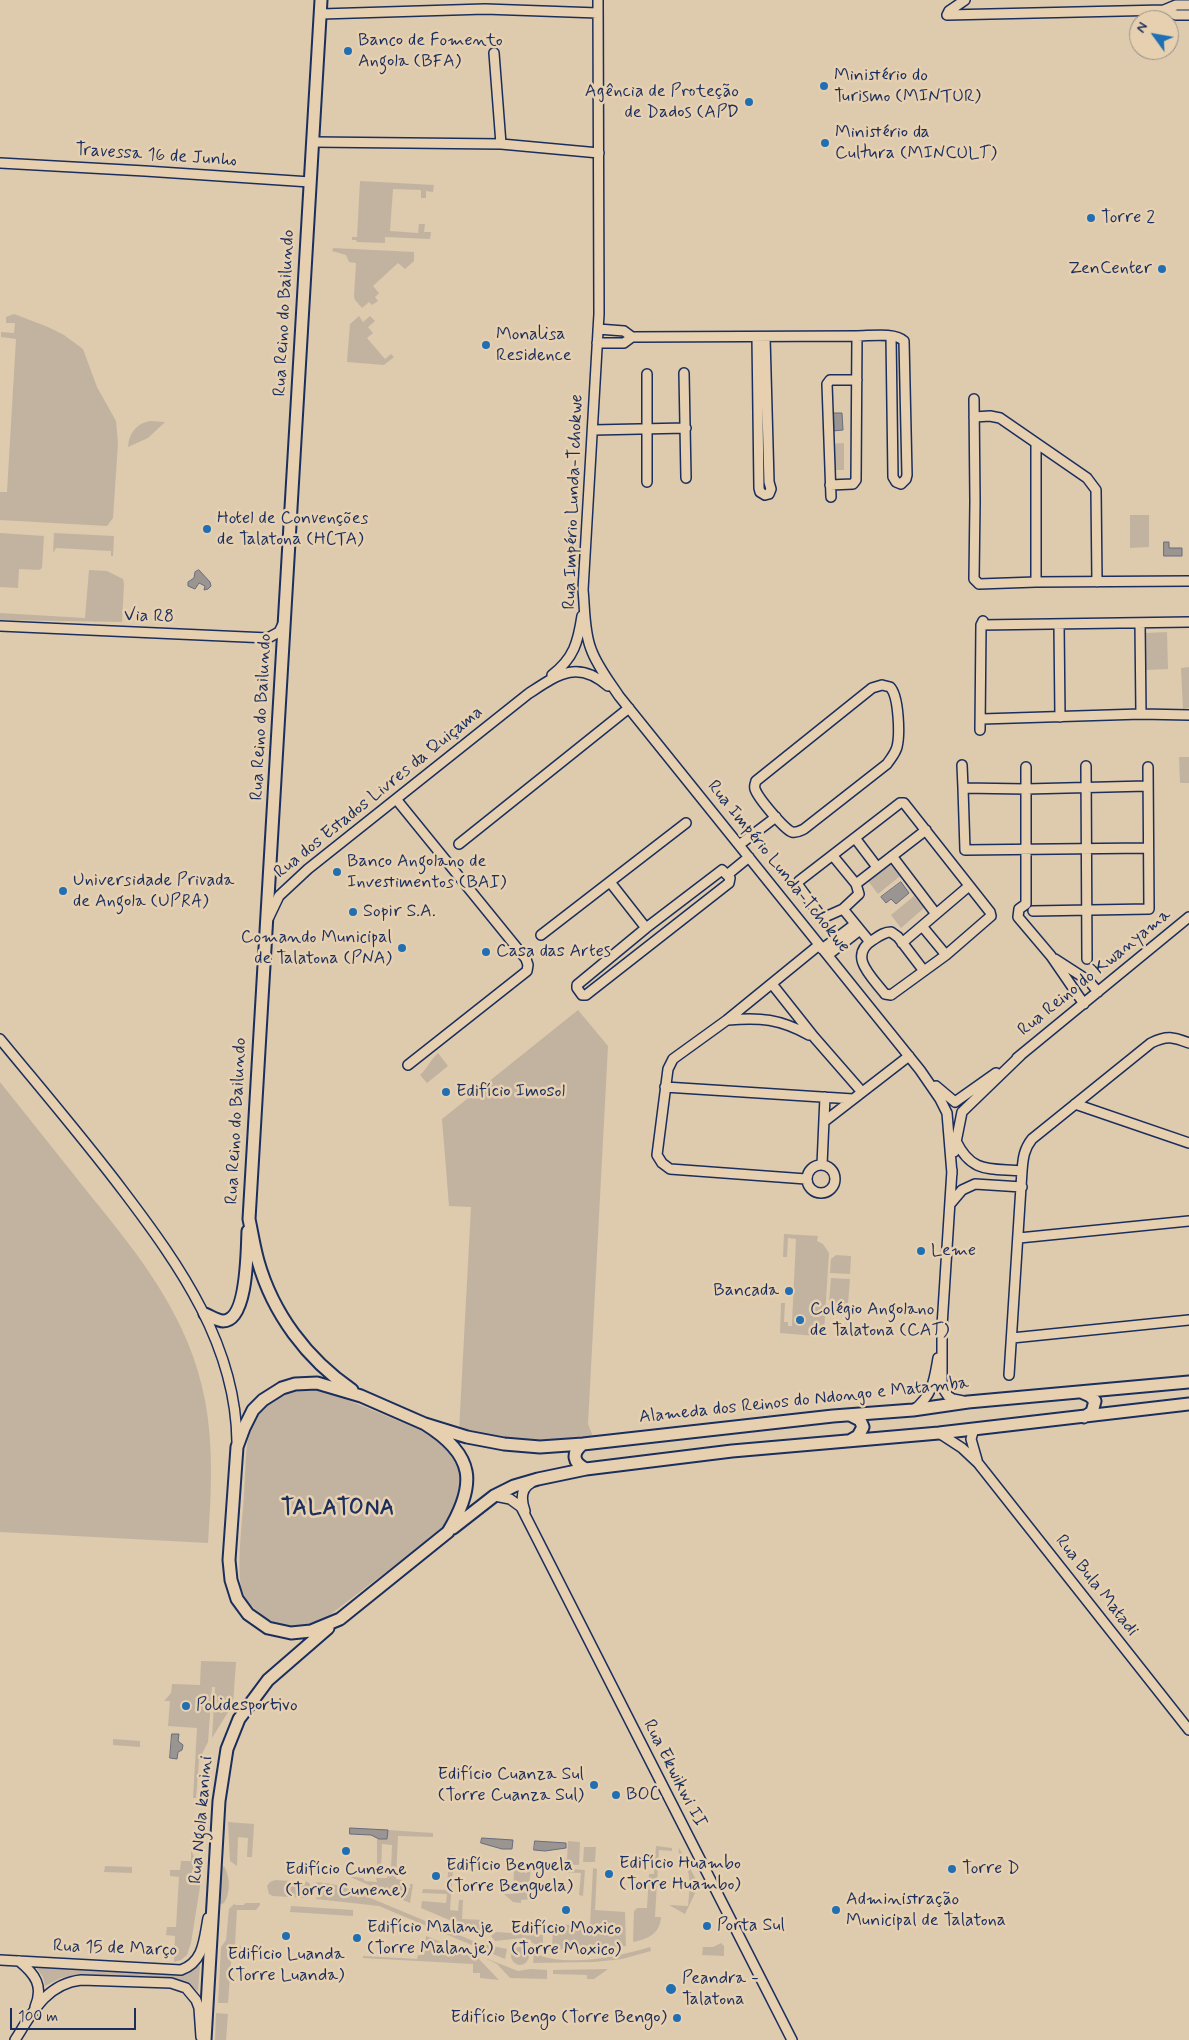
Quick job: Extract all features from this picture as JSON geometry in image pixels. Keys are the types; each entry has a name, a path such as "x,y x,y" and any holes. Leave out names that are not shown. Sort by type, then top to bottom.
{"main road":[{"name":"Rua Reino do Bailundo","path":"321,0 249,1219 258,1261 272,1298 284,1319 312,1358 325,1370 361,1396"},
{"path":"205,1314 222,1321 229,1319 236,1313 243,1293 249,1219"},
{"name":"Alameda dos Reinos do Ndongo e Matamba","path":"425,1424 467,1437 504,1444 540,1447 850,1414 914,1410 968,1402 1189,1382"},
{"path":"340,1619 311,1631 291,1632 268,1628 248,1614 237,1599 230,1580 229,1560 237,1447 244,1428 254,1410 263,1400 282,1388 295,1384 317,1383 361,1396 425,1424 448,1439 455,1447 467,1478 463,1506 448,1532"},
{"path":"1081,1392 1090,1396 1095,1401 1092,1412 1084,1417"},
{"path":"448,1532 494,1496 514,1486 538,1478 586,1469 732,1451 939,1433 1189,1404"},
{"path":"850,1414 860,1420 863,1431 850,1440"},
{"path":"582,1444 577,1448 574,1457 577,1463 586,1469"},
{"name":"Rua Ngola kanini","path":"203,2040 218,1801 227,1749 239,1719 254,1697 274,1674 448,1532"}],"street":[{"path":"416,0 416,10"},
{"name":"Rua Império Lunda-Tchokwe","path":"598,0 598,329 583,590 590,648 600,669 619,696 920,1070 947,1113 952,1174"},
{"path":"967,0 949,11 946,15 1129,11"},
{"path":"967,0 968,10 977,14"},
{"path":"321,14 416,10 486,4 598,13"},
{"path":"1164,10 1176,5 1189,5"},
{"path":"494,53 501,144"},
{"path":"313,142 501,144 599,153"},
{"name":"Travessa 16 de Junho","path":"0,163 310,182"},
{"path":"598,329 624,331 632,337 891,336 900,338 904,341 907,475 901,484 896,482 893,477 891,336"},
{"path":"830,485 853,484 856,480 857,336"},
{"path":"597,343 624,344 632,337"},
{"path":"761,337 769,482 771,489 769,494 765,495 760,492 761,337"},
{"path":"684,373 686,478"},
{"path":"647,374 647,482"},
{"path":"831,497 828,381 857,380"},
{"path":"974,399 974,579 979,584 1189,581"},
{"path":"974,418 990,416 1000,418 1087,478 1096,490 1097,582"},
{"path":"593,430 686,428"},
{"path":"1036,443 1036,582"},
{"name":"Rua dos Estados Livres da Quiçama","path":"266,929 274,906 285,889 566,662 575,648 582,616 583,590"},
{"name":"Via R8","path":"0,626 268,638 279,632 285,618"},
{"path":"980,730 982,719 982,622 1059,625 1189,622"},
{"path":"1140,623 1141,714"},
{"path":"1059,625 1060,717"},
{"name":"Rua dos Estados Livres da Quiçama","path":"528,694 556,676 576,671 589,673 619,696"},
{"path":"882,685 890,687 896,697 898,742 895,754 887,764 800,831 789,830 776,817 757,792 756,781 872,688 882,685"},
{"path":"459,844 629,708"},
{"path":"982,719 1141,714 1189,715"},
{"path":"962,765 965,850 1026,851 1147,848"},
{"path":"1086,766 1087,959"},
{"path":"1026,767 1027,913 1029,929 1052,956 1084,1004"},
{"path":"1027,913 1087,909 1149,909 1147,848 1148,767"},
{"path":"962,788 1026,789 1147,786"},
{"path":"396,799 526,959 528,965 527,971 408,1065"},
{"path":"833,856 860,891 858,898 831,916 825,917 820,914 798,886 799,881 902,802 926,830 990,912 991,916 946,955 924,971 888,996 861,960 862,948 884,934 892,932 896,934 924,971"},
{"path":"739,845 776,817"},
{"path":"541,935 686,823"},
{"path":"856,884 926,830"},
{"path":"855,838 877,867"},
{"path":"892,856 936,914"},
{"path":"727,875 749,857"},
{"path":"722,870 727,875 729,883 586,995 582,995 577,985 719,871 722,870"},
{"path":"610,882 646,928"},
{"path":"902,944 969,886"},
{"path":"843,909 870,942"},
{"name":"Rua Reino do Kwanyama","path":"955,1102 1021,1055 1189,917"},
{"path":"922,926 946,955"},
{"path":"806,1179 670,1169 662,1163 657,1155 668,1069 673,1059 727,1020 772,984 858,927"},
{"path":"1052,956 1089,981 1098,992"},
{"path":"1075,992 1089,981"},
{"path":"772,984 814,1038 862,1092"},
{"path":"727,1020 751,1018 779,1021 795,1027 814,1038"},
{"path":"1009,1375 1024,1153 1032,1139 1151,1043 1162,1037 1189,1042"},
{"path":"0,1039 86,1142 161,1240 185,1277 205,1314 226,1368 237,1424 237,1447"},
{"name":"Rua Reino do Kwanyama","path":"962,1112 1021,1055"},
{"path":"825,1121 909,1056"},
{"name":"Rua Império Lunda-Tchokwe","path":"920,1070 944,1094 961,1106 962,1112 952,1174 942,1336 942,1387 953,1400 968,1402"},
{"path":"665,1087 853,1100"},
{"path":"822,1165 825,1097"},
{"path":"955,1102 948,1104 947,1113 953,1118 958,1117 962,1112"},
{"path":"1075,1104 1189,1143"},
{"path":"956,1140 965,1157 977,1167 1022,1170"},
{"path":"822,1165 827,1166 835,1178 830,1190 822,1194 817,1194 808,1186 806,1179 810,1169 822,1165"},
{"path":"976,1184 977,1167"},
{"path":"951,1203 962,1190 976,1184 1022,1187"},
{"path":"1019,1238 1189,1221"},
{"path":"1012,1338 1189,1320"},
{"name":"Rua Império Lunda-Tchokwe","path":"914,1410 931,1392 942,1336"},
{"name":"Rua Bula Matadi","path":"974,1428 971,1439 978,1463"},
{"name":"Rua Bula Matadi","path":"939,1433 962,1448 978,1463 1189,1730"},
{"name":"Rua Ekwikwi II","path":"528,1523 522,1503 522,1495 527,1485 538,1478"},
{"name":"Rua Ekwikwi II","path":"494,1496 502,1496 516,1503 528,1523 792,2040"},
{"name":"Rua 15 de Março","path":"0,1960 165,1970 181,1970 190,1967 203,1950 214,1873"},
{"path":"19,1961 32,1972 38,1988 36,2004 28,2020"},
{"path":"15,2040 48,1994 58,1986 70,1981 87,1980 171,1983 186,1988 196,2000 199,2008 203,2040"}],"shaded area":[{"path":"360,181 434,185 433,192 426,191 426,198 421,198 421,190 393,189 390,231 418,233 419,224 425,224 424,232 431,232 430,239 385,237 385,243 357,242 352,240 352,237 357,237"},
{"path":"333,248 414,252 414,261 405,269 398,263 373,286 379,293 375,297 378,301 372,305 369,302 362,308 354,296 356,263 349,262 346,255 332,251"},
{"path":"14,314 64,335 83,349 97,387 116,421 118,443 113,518 107,526 0,520 0,492 7,492 16,339 1,337 1,332 14,333 15,323 6,323 6,317"},
{"path":"359,316 363,322 370,316 375,321 368,327 373,333 367,338 385,359 391,354 394,357 384,365 347,362 350,324"},
{"path":"832,413 842,413 843,430 833,431"},
{"path":"151,421 165,422 148,438 128,447 130,437 135,429"},
{"path":"844,443 844,470 831,470 830,444"},
{"path":"1130,515 1149,515 1149,547 1130,548"},
{"path":"0,533 44,536 42,568 39,570 19,569 18,588 0,587"},
{"path":"54,533 114,536 113,556 111,556 111,551 56,548 53,553"},
{"path":"1164,542 1169,542 1169,548 1182,548 1182,556 1164,556"},
{"path":"89,570 107,571 123,579 122,622 0,620 0,613 85,618"},
{"path":"199,570 210,582 211,586 208,589 204,590 205,586 199,583 195,589 188,586 188,582 194,578 195,572"},
{"path":"1167,632 1168,669 1146,670 1145,633"},
{"path":"1189,667 1189,708 1183,709 1181,668"},
{"path":"1179,757 1189,757 1189,783 1180,783"},
{"path":"890,864 900,876 878,894 868,881"},
{"path":"901,882 909,893 896,904 891,899 886,903 881,897"},
{"path":"914,896 924,908 901,928 891,915"},
{"path":"578,1010 608,1046 588,1424 592,1434 590,1439 536,1442 501,1439 459,1431 471,1207 449,1206 442,1119"},
{"path":"438,1053 448,1066 427,1083 420,1075"},
{"path":"0,1082 127,1241 161,1290 188,1342 198,1370 205,1400 210,1436 211,1489 208,1543 0,1532"},
{"path":"784,1234 818,1236 817,1241 823,1244 829,1253 824,1332 828,1333 828,1337 780,1333 781,1303 785,1303 784,1322 788,1322 788,1326 792,1326 796,1239 788,1238 787,1257 783,1257"},
{"path":"836,1255 851,1256 850,1274 830,1273 831,1259"},
{"path":"831,1278 850,1279 847,1316 828,1314"},
{"path":"309,1388 331,1393 437,1437 456,1456 463,1477 458,1502 445,1527 327,1617 313,1623 291,1627 277,1624 266,1617 248,1601 243,1593 240,1573 240,1545 246,1454 252,1423 261,1410 280,1397"},
{"path":"201,1661 236,1662 233,1704 212,1738 215,1687 212,1687 208,1742 199,1760 196,1798 193,1798 197,1728 168,1726 170,1701 164,1701 171,1693 172,1684 200,1685"},
{"path":"172,1734 179,1734 178,1741 183,1745 182,1750 178,1752 177,1759 170,1758"},
{"path":"113,1739 140,1741 140,1747 113,1745"},
{"path":"228,1822 254,1824 252,1857 247,1857 248,1838 238,1837 237,1866 230,1861"},
{"path":"350,1828 388,1830 387,1839 379,1839 371,1835 350,1834"},
{"path":"388,1830 433,1833 433,1837 398,1836 396,1879 402,1880 402,1887 410,1888 410,1884 413,1884 410,1903 348,1876 377,1882 376,1878 387,1878 391,1870 392,1845 382,1844 381,1871 377,1871 377,1838 387,1839"},
{"path":"482,1838 513,1840 512,1849 502,1849 481,1843"},
{"path":"535,1841 566,1843 566,1848 545,1851 534,1850"},
{"path":"568,1841 580,1842 579,1865 559,1864 559,1859 567,1859"},
{"path":"656,1846 672,1848 672,1851 659,1850 655,1917 661,1917 660,1923 656,1932 652,1935 633,1942 634,1911 637,1908 647,1908 649,1874 654,1874"},
{"path":"584,1847 596,1847 595,1862 583,1862"},
{"path":"679,1848 699,1885 685,1914 669,1905 688,1906 689,1876 686,1866 678,1865"},
{"path":"191,1850 202,1874 191,1943 187,1955 181,1960 174,1962 175,1936 166,1935 167,1927 176,1927 179,1877 170,1876 170,1870 180,1870 181,1861 191,1861"},
{"path":"449,1855 454,1855 450,1910 458,1911 459,1900 463,1900 462,1919 483,1920 480,1933 421,1908 422,1901 446,1903 447,1894 422,1893 423,1889 447,1890"},
{"path":"523,1862 526,1862 525,1873 527,1873 527,1867 531,1867 528,1895 536,1895 531,1899 521,1900 521,1903 513,1902 504,1894 513,1894 514,1870 512,1870 512,1867 522,1867"},
{"path":"105,1866 132,1867 132,1873 104,1872"},
{"path":"224,1866 229,1889 224,1903 219,1905 222,1868"},
{"path":"559,1868 585,1870 583,1896 579,1895 581,1873 559,1872"},
{"path":"593,1868 597,1869 595,1910 625,1912 626,1946 593,1950 552,1949 553,1924 590,1926"},
{"path":"275,1880 308,1882 313,1888 312,1893 306,1898 273,1896 269,1894 267,1886"},
{"path":"316,1882 349,1889 478,1943 507,1949 505,1959 379,1906 316,1899 319,1886"},
{"path":"235,1903 235,1905 244,1905 245,1903 260,1903 260,1905 256,1910 237,1910 235,1945 241,1946 240,1950 232,1950 228,2003 218,2003 221,1947 226,1940 229,1909"},
{"path":"291,1906 353,1910 353,1916 290,1912"},
{"path":"496,1932 543,1935 543,1948 523,1938 495,1941 491,1936"},
{"path":"426,1936 477,1957 499,1980 480,1978 480,1973 473,1973 473,1964 363,1958 363,1956 417,1959 418,1955 424,1955"},
{"path":"721,1943 724,1946 724,1956 702,1955 703,1947 713,1947"},
{"path":"520,1947 526,1950 529,1956 526,1962 520,1965 514,1962 511,1956 514,1950"},
{"path":"650,1947 651,1951 622,1959 595,1962 533,1963 534,1953 561,1960 576,1960 607,1957"},
{"path":"485,1958 518,1971 530,1969 547,1970 547,1979 510,1978 497,1964"},
{"path":"200,1965 198,1991 183,1981 82,1974 61,1978 45,1986 43,1977 35,1966 178,1975 187,1974"},
{"path":"608,1969 594,1979 587,1979 587,1975 553,1974 553,1970"},
{"path":"216,2013 228,2014 226,2040 215,2040"}],"place":[{"name":"Banco de Fomento Angola (BFA)","path":"348,51"},
{"name":"Ministério do Turismo (MINTUR)","path":"824,86"},
{"name":"Agência de Proteção de Dados (APD","path":"749,102"},
{"name":"Ministério da Cultura (MINCULT)","path":"825,143"},
{"name":"Torre 2","path":"1091,218"},
{"name":"ZenCenter","path":"1162,269"},
{"name":"Monalisa Residence","path":"486,345"},
{"name":"Hotel de Convenções de Talatona (HCTA)","path":"207,529"},
{"name":"Banco Angolano de Investimentos (BAI)","path":"337,872"},
{"name":"Universidade Privada de Angola (UPRA)","path":"63,891"},
{"name":"Sopir S.A.","path":"353,912"},
{"name":"Comando Municipal de Talatona (PNA)","path":"402,948"},
{"name":"Casa das Artes","path":"486,952"},
{"name":"Edifício Imosol","path":"446,1092"},
{"name":"Leme","path":"921,1251"},
{"name":"Bancada","path":"789,1291"},
{"name":"Colégio Angolano de Talatona (CAT)","path":"800,1320"},
{"name":"Polidesportivo","path":"186,1706"},
{"name":"Edifício Cuanza Sul (Torre Cuanza Sul)","path":"594,1785"},
{"name":"BOC","path":"616,1795"},
{"name":"Edifício Cunene (Torre Cunene)","path":"346,1851"},
{"name":"Torre D","path":"952,1869"},
{"name":"Edifício Huambo (Torre Huambo)","path":"609,1874"},
{"name":"Edifício Benguela (Torre Benguela)","path":"436,1876"},
{"name":"Edifício Moxico (Torre Moxico)","path":"566,1910"},
{"name":"Administração Municipal de Talatona","path":"836,1910"},
{"name":"Porta Sul","path":"707,1926"},
{"name":"Edifício Luanda (Torre Luanda)","path":"286,1936"},
{"name":"Edifício Malanje (Torre Malanje)","path":"357,1938"},
{"name":"Peandra - Talatona","path":"671,1989"},
{"name":"Edifício Bengo (Torre Bengo)","path":"677,2018"}],"district":[{"name":"TALATONA","path":"338,1509"}]}
